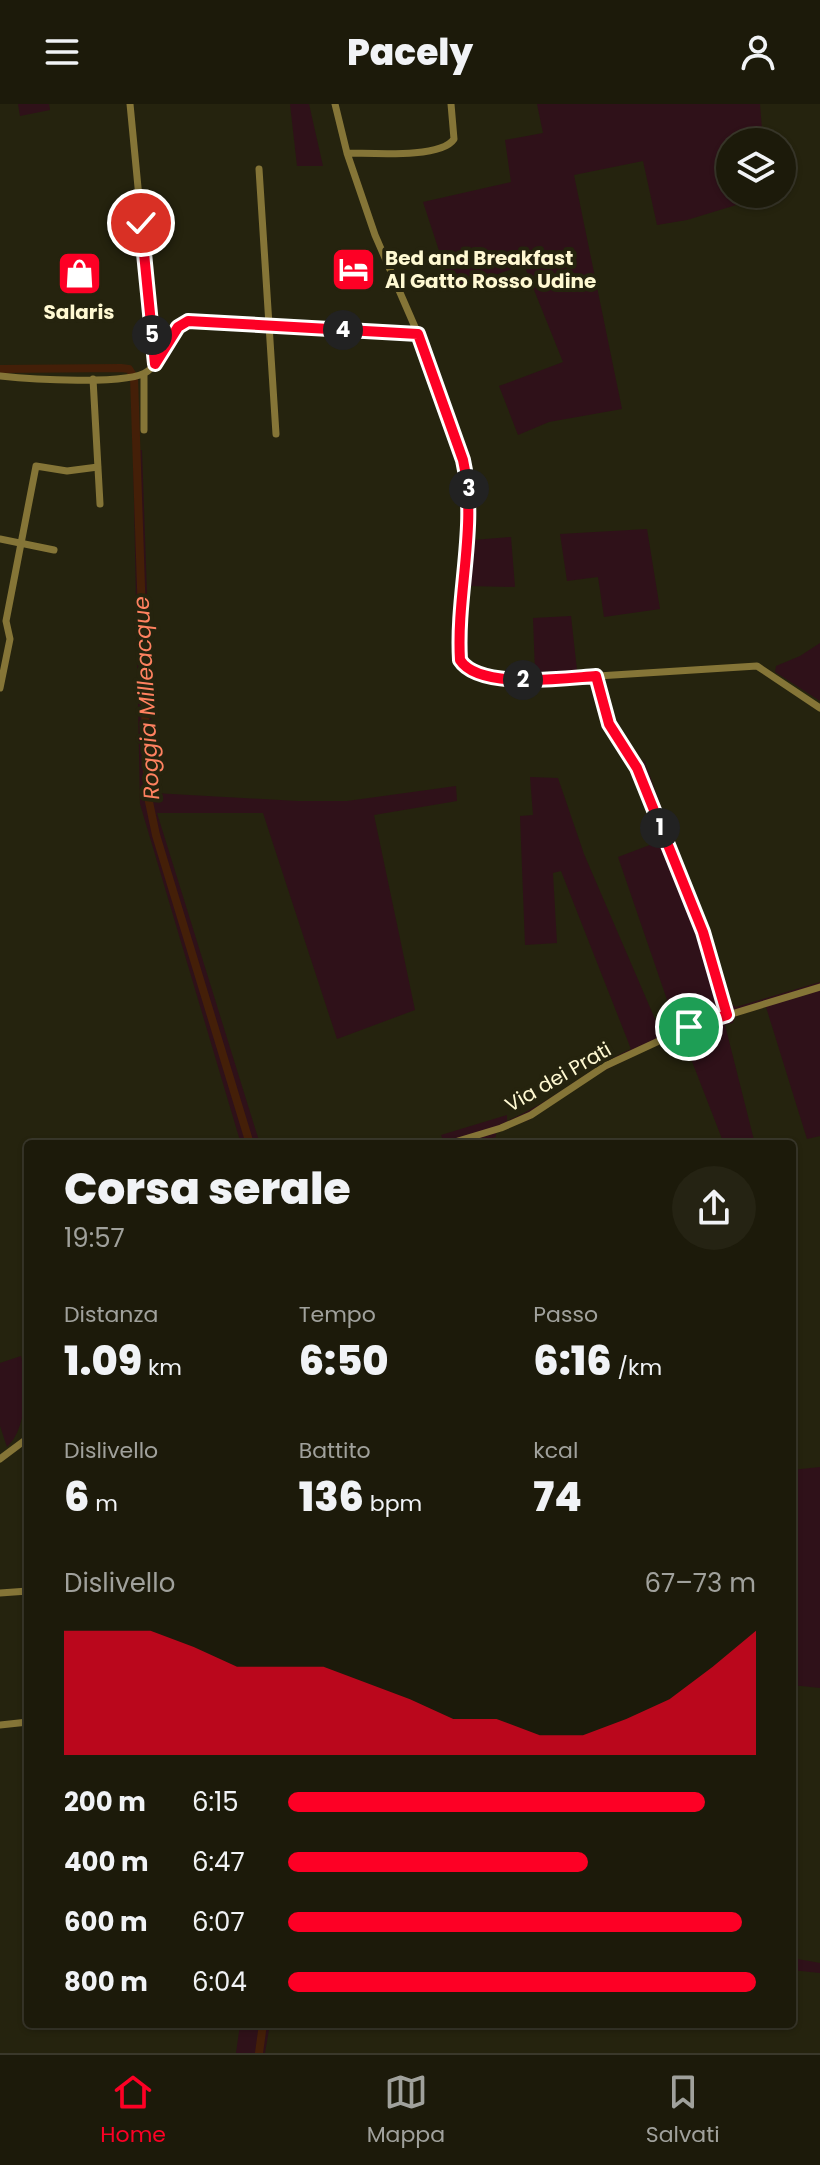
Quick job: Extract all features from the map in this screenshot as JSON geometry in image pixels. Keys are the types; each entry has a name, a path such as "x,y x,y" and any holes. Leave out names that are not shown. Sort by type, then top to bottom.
{"street":[{"path":"130,104 155,364"},
{"path":"335,104 347,153 375,235 418,334 463,460 469,507 461,662 481,673 521,680 757,666 820,708"},
{"path":"347,153 424,152 445,148 454,139 451,104"},
{"path":"259,169 276,434"},
{"path":"0,376 93,379 141,375 155,364 178,327 188,321 418,334"},
{"path":"141,375 144,430"},
{"path":"93,379 100,504"},
{"path":"0,689 10,639 6,621 36,466 67,471 98,467"},
{"path":"0,539 54,550"},
{"path":"596,676 609,724 637,768 703,932 727,1015"},
{"name":"Via dei Prati","path":"459,1140 531,1115 605,1066 689,1027 820,987"},
{"path":"0,1459 24,1441"},
{"path":"0,1593 24,1591"},
{"path":"0,1725 24,1722"}],"shaded area":[{"path":"18,104 49,104 50,110 20,116"},
{"path":"290,104 309,104 323,166 297,166"},
{"path":"537,104 760,104 762,128 716,128 716,208 726,208 687,220 657,225 643,161 574,175 622,409 549,422 518,435 499,386 563,362 524,265 452,290 423,202 511,182 505,140 543,133"},
{"path":"142,450 154,793 347,801 456,786 457,801 374,815 415,1010 337,1039 263,813 157,813 259,1140 240,1140 140,804 133,451"},
{"path":"647,529 660,609 604,617 598,577 567,581 560,534"},
{"path":"511,537 515,587 468,586 473,540"},
{"path":"571,616 577,670 535,672 533,618"},
{"path":"820,643 820,701 775,672 776,666"},
{"path":"644,759 712,949 727,1001 736,1007 820,982 820,1136 807,1139 766,1007 735,1016 733,1023 725,1025 754,1140 722,1140 681,1033 601,1072 529,1120 496,1132 496,1137 443,1140 441,1135 507,1115 507,1121 631,1049 561,871 553,873 557,943 525,945 520,816 533,815 530,777 558,778 584,854 661,1033 676,1026 618,857 663,840 639,775"},
{"path":"21,1356 24,1379 22,1417 14,1439 7,1447 0,1426 0,1363"},
{"path":"820,1467 820,1688 796,1685 796,1470"},
{"path":"796,1959 820,1963 820,1973 796,1970"},
{"path":"240,2028 269,2028 265,2053 236,2053"}],"waterway":[{"name":"Roggia Milleacque","path":"0,369 121,368 129,369 134,377 148,797 156,835 249,1140"},
{"name":"Roggia Milleacque","path":"259,2053 262,2028"}],"place":[{"name":"Bed and Breakfast Al Gatto Rosso Udine","path":"354,270"},
{"name":"Salaris","path":"79,273"}],"route":[{"path":"141,223 155,364 178,327 188,321 418,334 463,460 469,493 460,660 472,671 507,678 534,680 596,676 609,724 637,768 703,932 727,1015 689,1027"}]}
